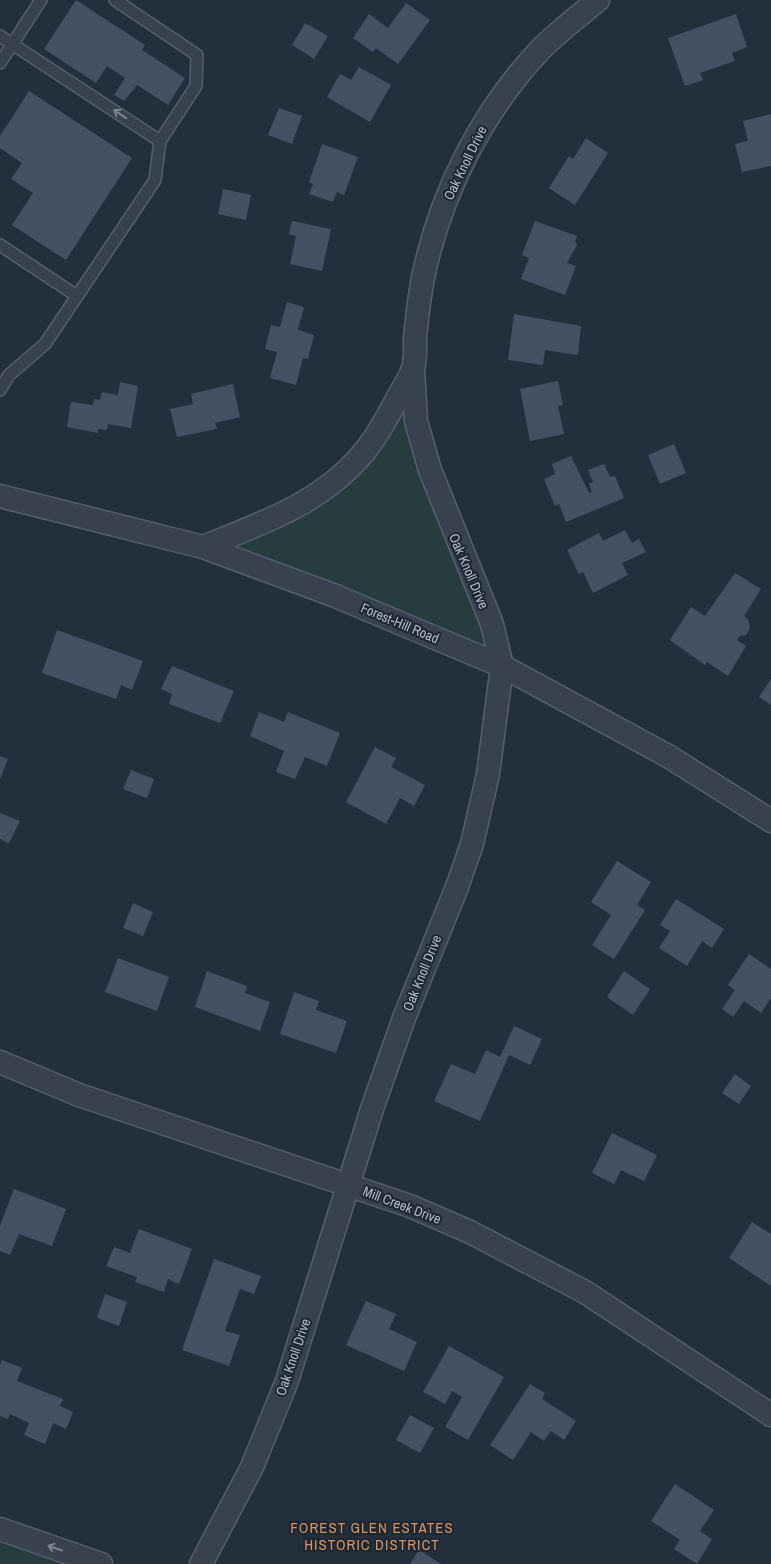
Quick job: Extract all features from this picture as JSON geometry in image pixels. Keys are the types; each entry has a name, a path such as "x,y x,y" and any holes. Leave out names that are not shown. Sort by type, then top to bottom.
{"street":[{"name":"Oak Knoll Drive","path":"202,1564 252,1467 287,1381 348,1185 404,1018 457,887 472,844 488,774 502,666 492,624 430,470 416,421 413,368 416,321 423,278 434,236 465,158 487,119 516,79 541,50 598,0"},
{"name":"Oak Knoll Drive","path":"203,547 290,512 313,499 337,480 379,434 413,368"},
{"name":"Forest-Hill Road","path":"0,496 203,547 334,595 502,666 676,761 771,821"},
{"name":"Mill Creek Drive","path":"0,1062 79,1095 410,1206 528,1260 585,1292 771,1415"},
{"path":"0,1529 101,1564"}],"lane":[{"path":"0,63 41,0"},
{"path":"0,390 9,375 45,344 156,180 160,141 196,86 197,55 115,0"},
{"path":"0,36 160,141"},
{"path":"0,245 77,296"}],"green space":[{"path":"413,368 416,421 502,666 203,547 337,480"},
{"path":"0,1529 101,1564 0,1564"}],"building":[{"path":"76,0 145,45 142,50 185,78 168,105 137,85 124,101 114,95 125,78 107,66 96,83 44,49"},
{"path":"406,3 430,20 398,64 376,48 373,52 353,38 369,14 388,28"},
{"path":"736,14 747,47 732,53 735,61 700,73 703,80 685,86 668,38"},
{"path":"305,23 328,36 314,59 292,45"},
{"path":"359,67 391,85 370,122 327,97 340,74 351,80"},
{"path":"29,91 132,158 66,260 12,225 33,193 11,179 22,163 0,148 0,136"},
{"path":"279,108 302,116 292,144 268,135"},
{"path":"771,114 771,166 742,172 735,144 748,141 743,121"},
{"path":"586,138 608,153 575,205 549,188 569,156 573,159"},
{"path":"322,144 358,157 344,195 337,192 333,202 309,194 313,184 309,182"},
{"path":"223,189 251,195 246,220 218,214"},
{"path":"292,221 331,229 322,271 290,264 296,236 289,234"},
{"path":"535,221 577,236 575,241 577,245 567,263 576,266 565,295 521,279 529,258 522,255"},
{"path":"287,302 304,307 298,330 314,335 308,359 303,358 296,385 270,378 277,352 265,349 271,325 280,327"},
{"path":"514,314 581,326 578,355 545,350 543,365 508,360"},
{"path":"558,381 563,405 558,406 564,434 530,441 520,389"},
{"path":"120,382 138,386 131,428 108,424 107,430 98,429 98,433 67,427 71,402 93,405 94,399 100,400 102,392 118,395"},
{"path":"233,384 240,417 215,423 217,429 177,437 170,409 193,404 191,394"},
{"path":"674,444 686,473 660,484 648,455"},
{"path":"571,456 589,493 592,492 589,484 593,482 588,470 604,464 610,477 615,476 624,498 566,522 559,504 555,506 544,479 555,474 552,464"},
{"path":"625,530 632,543 639,539 646,552 622,563 628,575 593,593 583,572 579,574 567,550 599,533 603,541"},
{"path":"735,573 761,589 744,616 748,619 750,628 746,635 740,636 737,640 746,646 728,676 707,662 705,665 670,640 691,607 705,616"},
{"path":"57,630 143,661 132,690 121,685 116,699 42,673"},
{"path":"172,666 234,691 220,723 169,704 172,694 161,689"},
{"path":"771,679 771,705 759,697"},
{"path":"259,712 284,722 288,712 340,733 327,766 305,757 295,779 276,772 284,751 250,736"},
{"path":"375,747 396,758 391,767 425,785 414,806 400,798 386,824 346,802"},
{"path":"0,756 8,759 0,779"},
{"path":"131,770 154,779 147,798 123,789"},
{"path":"0,813 20,821 9,843 0,839"},
{"path":"617,861 651,882 637,905 645,910 614,959 592,945 611,915 591,902"},
{"path":"676,899 724,929 712,948 702,941 687,966 659,948 670,931 660,925"},
{"path":"133,903 153,912 143,936 123,928"},
{"path":"749,954 771,969 771,998 761,1013 744,1001 733,1017 722,1009 735,990 728,985"},
{"path":"118,958 169,977 157,1011 105,992"},
{"path":"207,971 247,986 245,993 270,1002 260,1031 195,1007"},
{"path":"624,971 650,989 633,1015 607,997"},
{"path":"294,992 319,1001 316,1010 347,1021 336,1053 280,1034"},
{"path":"514,1026 542,1039 530,1065 509,1055 480,1121 434,1101 451,1064 475,1074 486,1050 500,1057"},
{"path":"735,1074 751,1086 739,1104 722,1093"},
{"path":"612,1133 657,1155 644,1181 621,1170 614,1184 592,1173"},
{"path":"14,1189 66,1209 52,1246 19,1234 10,1255 0,1251 0,1226"},
{"path":"752,1222 771,1234 771,1286 729,1258"},
{"path":"139,1229 192,1249 179,1284 168,1279 164,1292 135,1282 137,1277 106,1266 114,1247 130,1253"},
{"path":"214,1259 261,1276 254,1294 240,1289 225,1331 240,1335 229,1366 182,1350"},
{"path":"105,1294 127,1302 119,1326 97,1318"},
{"path":"366,1301 396,1314 389,1329 417,1342 404,1371 346,1345"},
{"path":"449,1346 504,1377 468,1440 445,1427 462,1397 452,1391 445,1404 423,1392"},
{"path":"2,1360 22,1368 17,1381 63,1399 60,1406 73,1412 66,1429 53,1423 45,1444 24,1435 29,1423 10,1414 8,1419 0,1416 0,1365"},
{"path":"530,1384 545,1393 542,1399 576,1421 564,1440 551,1431 544,1441 531,1432 513,1460 490,1445"},
{"path":"410,1415 434,1428 420,1453 396,1440"},
{"path":"675,1484 714,1510 700,1531 712,1539 697,1564 674,1549 680,1540 651,1521"},
{"path":"419,1550 441,1564 410,1564"}],"district":[{"name":"FOREST GLEN ESTATES HISTORIC DISTRICT","path":"372,1536"}]}
